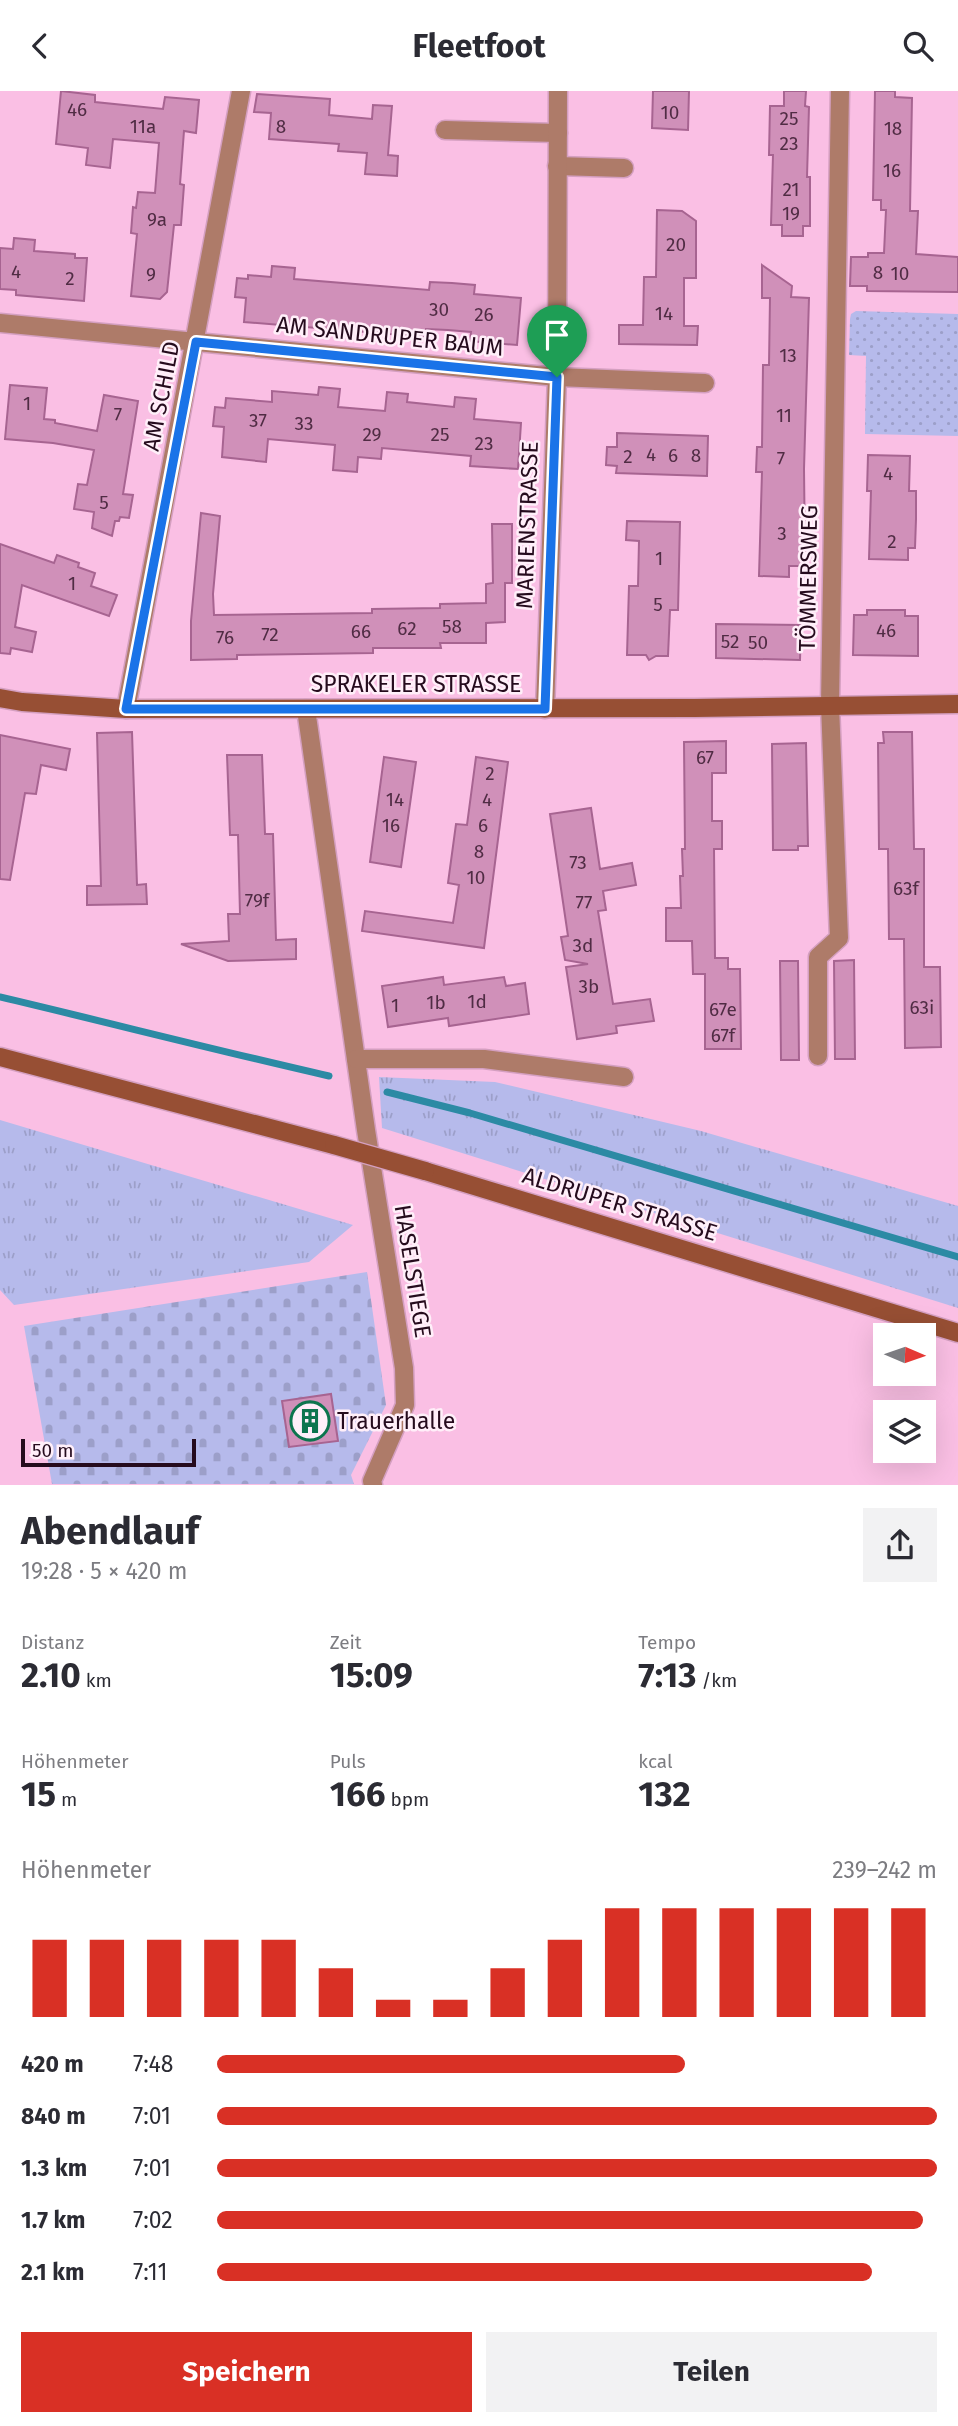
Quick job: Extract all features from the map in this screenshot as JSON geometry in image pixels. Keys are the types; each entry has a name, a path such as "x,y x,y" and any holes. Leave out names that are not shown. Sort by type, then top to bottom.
{"main road":[{"name":"SPRAKELER STRASSE","path":"0,698 126,709 545,709 958,704"},
{"name":"ALDRUPER STRASSE","path":"0,1057 425,1171 958,1333"}],"street":[{"name":"AM SCHILD","path":"126,709 241,91"},
{"name":"MARIENSTRASSE","path":"545,709 557,377 558,91"},
{"name":"TÖMMERSWEG","path":"818,1056 818,957 839,938 830,705 840,91"},
{"path":"444,130 558,133"},
{"path":"557,166 624,167"},
{"name":"AM SANDRUPER BAUM","path":"0,323 557,377 705,383"},
{"name":"HASELSTIEGE","path":"306,709 404,1368 405,1405 372,1481 373,1485"},
{"path":"356,1059 484,1059 625,1077"}],"green space":[{"path":"856,311 958,314 958,436 865,434 866,356 849,355 850,319 851,314"},
{"path":"379,1077 495,1082 701,1131 958,1206 958,1308 382,1128"},
{"path":"0,1120 353,1225 309,1262 14,1305 0,1290"},
{"path":"367,1272 386,1405 351,1475 354,1484 52,1484 24,1326"}],"building":[{"path":"61,91 95,95 95,102 163,109 165,97 199,100 196,133 184,131 180,184 184,185 181,225 174,225 167,292 160,299 131,296 137,234 131,233 133,207 136,208 138,192 155,193 159,143 113,139 110,168 86,165 88,148 56,144"},
{"path":"653,91 689,91 688,130 652,128"},
{"path":"784,91 806,91 805,106 809,107 807,177 810,177 810,226 803,226 803,236 782,236 782,225 771,225 773,155 769,155 770,106 784,106"},
{"path":"875,91 895,91 895,97 912,98 910,211 918,211 916,254 958,257 958,292 867,291 867,286 850,286 851,257 884,253 886,210 881,210 881,200 873,200"},
{"path":"257,94 330,99 329,115 372,119 373,105 392,106 388,155 398,156 397,176 365,174 367,153 338,151 339,144 269,139 271,113 254,112"},
{"path":"657,210 682,211 696,221 696,278 684,278 684,326 698,326 697,345 619,344 619,325 643,325 644,277 656,277"},
{"path":"14,238 35,240 34,251 75,254 75,258 87,258 84,301 16,295 16,290 0,289 0,248 13,249"},
{"path":"762,265 792,286 791,297 809,298 804,469 805,556 803,566 789,566 789,577 759,576 762,472 756,472 757,447 762,447 763,365 769,365 770,298 762,298"},
{"path":"272,266 295,268 294,279 429,290 430,282 452,283 475,285 474,294 521,298 517,345 470,341 471,332 448,330 426,329 425,337 244,322 246,298 235,297 237,278 248,279 248,275 271,277"},
{"path":"10,385 47,388 44,419 97,431 104,395 138,401 123,494 133,495 129,518 120,517 119,521 115,521 112,536 92,528 94,512 74,509 78,484 87,485 94,450 5,439"},
{"path":"319,387 340,389 338,407 385,411 387,392 408,394 407,402 454,407 455,397 476,399 474,419 521,423 518,469 470,466 471,456 382,448 381,459 358,457 357,472 333,470 335,445 268,439 266,462 222,457 224,427 213,426 215,407 225,408 226,398 272,402 272,391 318,395"},
{"path":"617,433 708,436 707,476 616,473 617,466 606,465 607,447 617,447"},
{"path":"868,455 910,456 909,491 916,491 916,519 915,548 908,548 908,560 869,559 871,491 867,491"},
{"path":"201,513 220,516 213,594 214,615 372,613 372,609 440,608 440,604 486,603 486,584 493,583 492,524 512,524 512,583 505,583 505,622 486,623 486,643 440,643 441,648 373,648 373,653 237,655 237,659 191,660 191,621"},
{"path":"627,521 680,522 678,610 670,610 668,656 656,656 649,660 646,655 627,655 629,586 638,586 639,541 626,540"},
{"path":"0,544 54,563 57,555 79,563 78,567 95,573 91,586 117,595 109,616 22,585 15,627 36,632 32,652 11,648 10,654 0,653"},
{"path":"867,610 905,610 905,616 918,616 918,656 853,655 854,615 867,615"},
{"path":"716,624 801,625 800,660 716,658"},
{"path":"132,732 137,885 146,884 147,904 87,905 87,886 101,886 97,733"},
{"path":"883,732 912,732 914,849 924,849 924,967 940,967 941,1047 905,1048 904,939 889,939 888,849 879,849 878,743 884,743"},
{"path":"0,735 70,749 66,770 41,765 36,794 25,793 10,880 0,879"},
{"path":"726,741 726,773 712,773 712,821 722,821 722,849 714,849 715,958 728,958 728,969 740,969 741,1049 705,1049 705,974 693,974 692,941 666,941 666,908 681,908 680,876 683,876 682,849 685,849 684,742"},
{"path":"806,743 808,846 798,846 798,850 773,850 772,744"},
{"path":"227,755 262,755 265,834 273,834 276,940 296,939 296,959 228,961 181,944 229,941 228,914 240,914 238,835 230,835"},
{"path":"384,757 416,762 401,867 370,862"},
{"path":"476,757 508,762 484,948 362,931 365,911 453,923 459,885 448,883 456,824 467,825"},
{"path":"591,808 600,869 632,863 636,885 603,891 606,910 598,911 613,1004 650,999 654,1021 616,1026 617,1033 577,1039 566,967 588,964 565,960 561,937 568,936 550,814"},
{"path":"854,960 855,1059 835,1059 834,961"},
{"path":"780,961 798,961 799,1060 781,1060"},
{"path":"443,977 444,985 504,977 506,986 525,983 529,1014 449,1026 448,1018 388,1027 382,986"},
{"name":"Trauerhalle","path":"331,1394 338,1441 289,1447 282,1401"}],"waterway":[{"path":"0,997 329,1076"},
{"path":"387,1092 470,1113 958,1257"}],"place":[{"name":"Trauerhalle","path":"310,1421"}],"route":[{"path":"196,342 557,377 545,709 126,709 196,342"}]}
